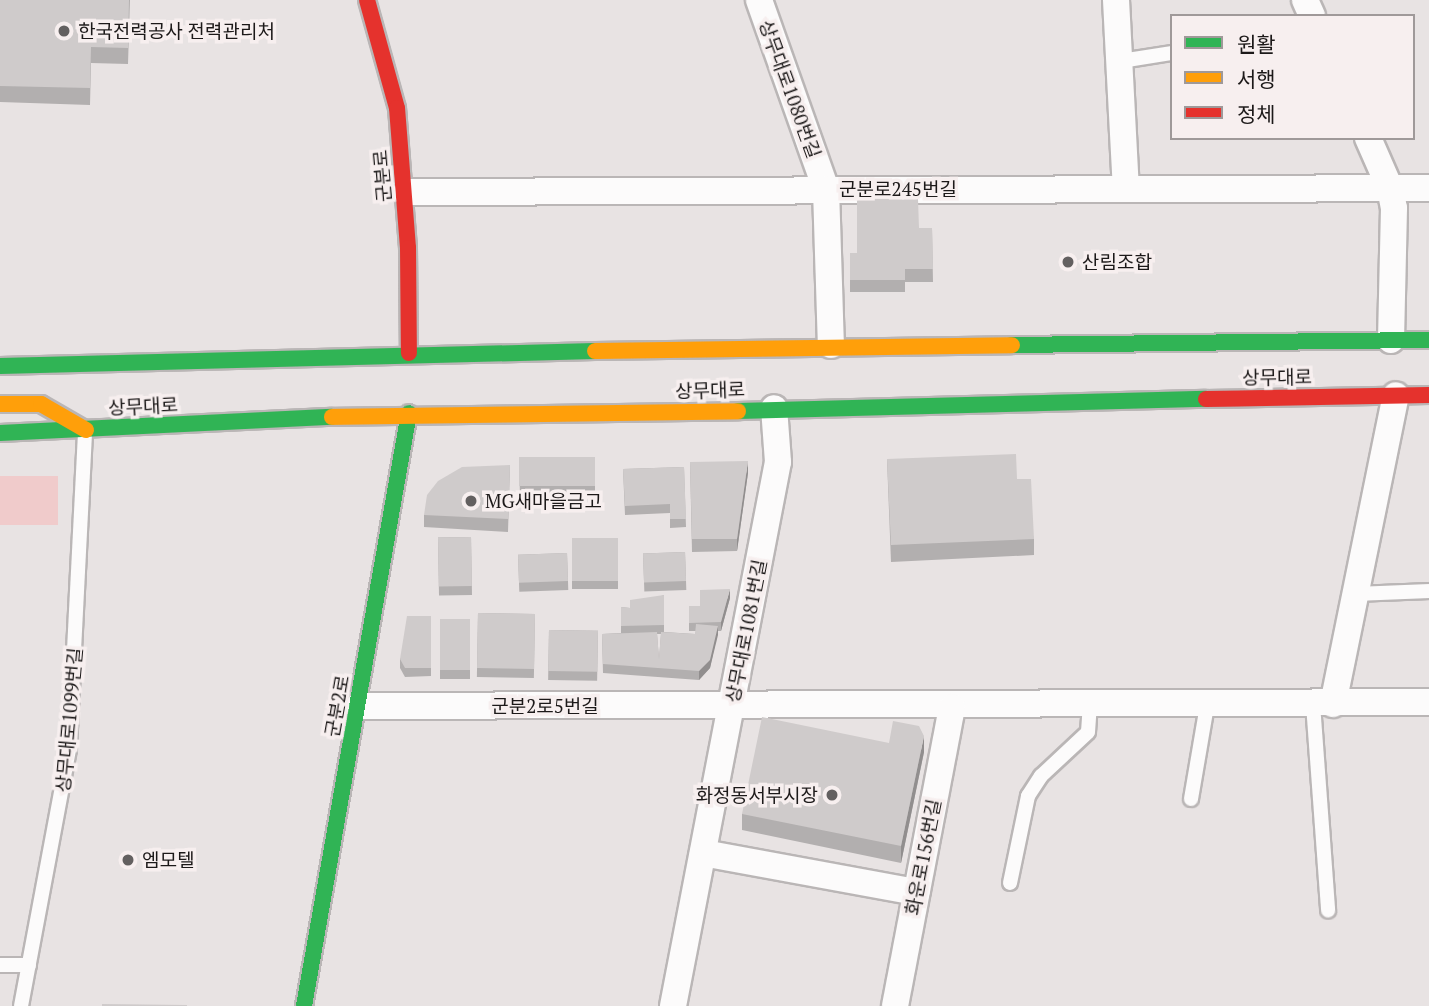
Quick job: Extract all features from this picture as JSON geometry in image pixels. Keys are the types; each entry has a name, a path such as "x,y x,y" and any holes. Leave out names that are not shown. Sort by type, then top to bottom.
{"main road":[{"name":"군분로","path":"367,0 389,68 406,192 409,352"},
{"name":"상무대로","path":"0,366 409,352 1429,340"},
{"path":"13,348 47,366"},
{"name":"상무대로","path":"0,404 41,404 86,430 410,413 711,414 774,408 1429,395"},
{"name":"군분2로","path":"304,1006 410,413"},
{"path":"0,433 86,430"}],"street":[{"name":"상무대로1080번길","path":"759,0 826,189 831,345"},
{"path":"1116,0 1126,188"},
{"path":"1369,140 1390,188 1394,208 1391,340"},
{"name":"군분로245번길","path":"406,192 1429,188"},
{"path":"1323,704 1356,594 1396,396"},
{"name":"상무대로1081번길","path":"673,1006 778,462 774,408"},
{"path":"731,706 951,707 1429,702"},
{"name":"군분2로5번길","path":"359,706 731,706"},
{"name":"화운로156번길","path":"895,1006 951,707"},
{"path":"703,853 916,892"}],"lane":[{"path":"1121,61 1170,53"},
{"name":"상무대로1099번길","path":"21,1006 69,749 86,430"},
{"path":"1356,594 1429,591"},
{"path":"1323,704 1328,910"},
{"path":"1191,800 1207,705"},
{"path":"1010,883 1028,796 1041,776 1088,732 1090,706"},
{"path":"0,964 29,965"}],"shaded area":[{"path":"0,476 58,476 58,525 0,525"}],"building":[{"name":"한국전력공사 전력관리처","path":"0,0 129,0 128,48 91,47 90,88 0,86"},
{"path":"857,198 918,199 919,228 932,228 933,269 905,269 905,280 850,280 850,253 857,253"},
{"path":"1016,454 1017,479 1031,479 1034,539 891,545 887,459"},
{"path":"519,457 595,457 595,486 519,486"},
{"path":"748,461 737,539 692,539 690,462"},
{"name":"MG새마을금고","path":"510,465 508,519 424,515 427,495 438,481 462,467"},
{"path":"684,467 686,519 670,519 670,504 625,506 623,469"},
{"path":"471,537 472,586 439,587 438,538"},
{"path":"572,538 618,538 618,581 572,581"},
{"path":"685,552 686,581 644,582 643,553"},
{"path":"567,553 568,581 519,583 518,555"},
{"path":"730,589 721,622 689,623 689,606 700,606 700,590"},
{"path":"664,595 664,625 621,626 621,607 630,608 630,600"},
{"path":"478,613 535,614 534,669 477,668"},
{"path":"407,616 431,616 431,668 405,668 400,659"},
{"path":"440,619 470,619 470,670 440,670"},
{"path":"696,624 718,626 710,660 699,671 603,664 602,634 657,632 659,659 661,632 695,634"},
{"path":"549,630 598,631 597,672 548,671"},
{"name":"화정동서부시장","path":"762,717 889,743 893,721 919,726 924,736 901,846 742,814"},
{"path":"187,1005 187,1006 102,1006"}],"traffic: fast":[{"path":"1012,345 1429,340"},
{"path":"0,366 595,351"},
{"path":"738,411 1206,399"},
{"path":"304,1006 409,413"},
{"path":"0,433 332,417"}],"traffic: slow":[{"path":"595,351 1012,345"},
{"path":"0,404 41,404 86,430"},
{"path":"332,417 738,411"}],"traffic: jam":[{"path":"367,0 397,108 408,248 409,353"},
{"path":"1206,399 1429,395"}],"place":[{"name":"한국전력공사 전력관리처","path":"64,31"},
{"name":"산림조합","path":"1068,262"},
{"name":"MG새마을금고","path":"471,501"},
{"name":"화정동서부시장","path":"832,795"},
{"name":"엠모텔","path":"128,860"}]}
